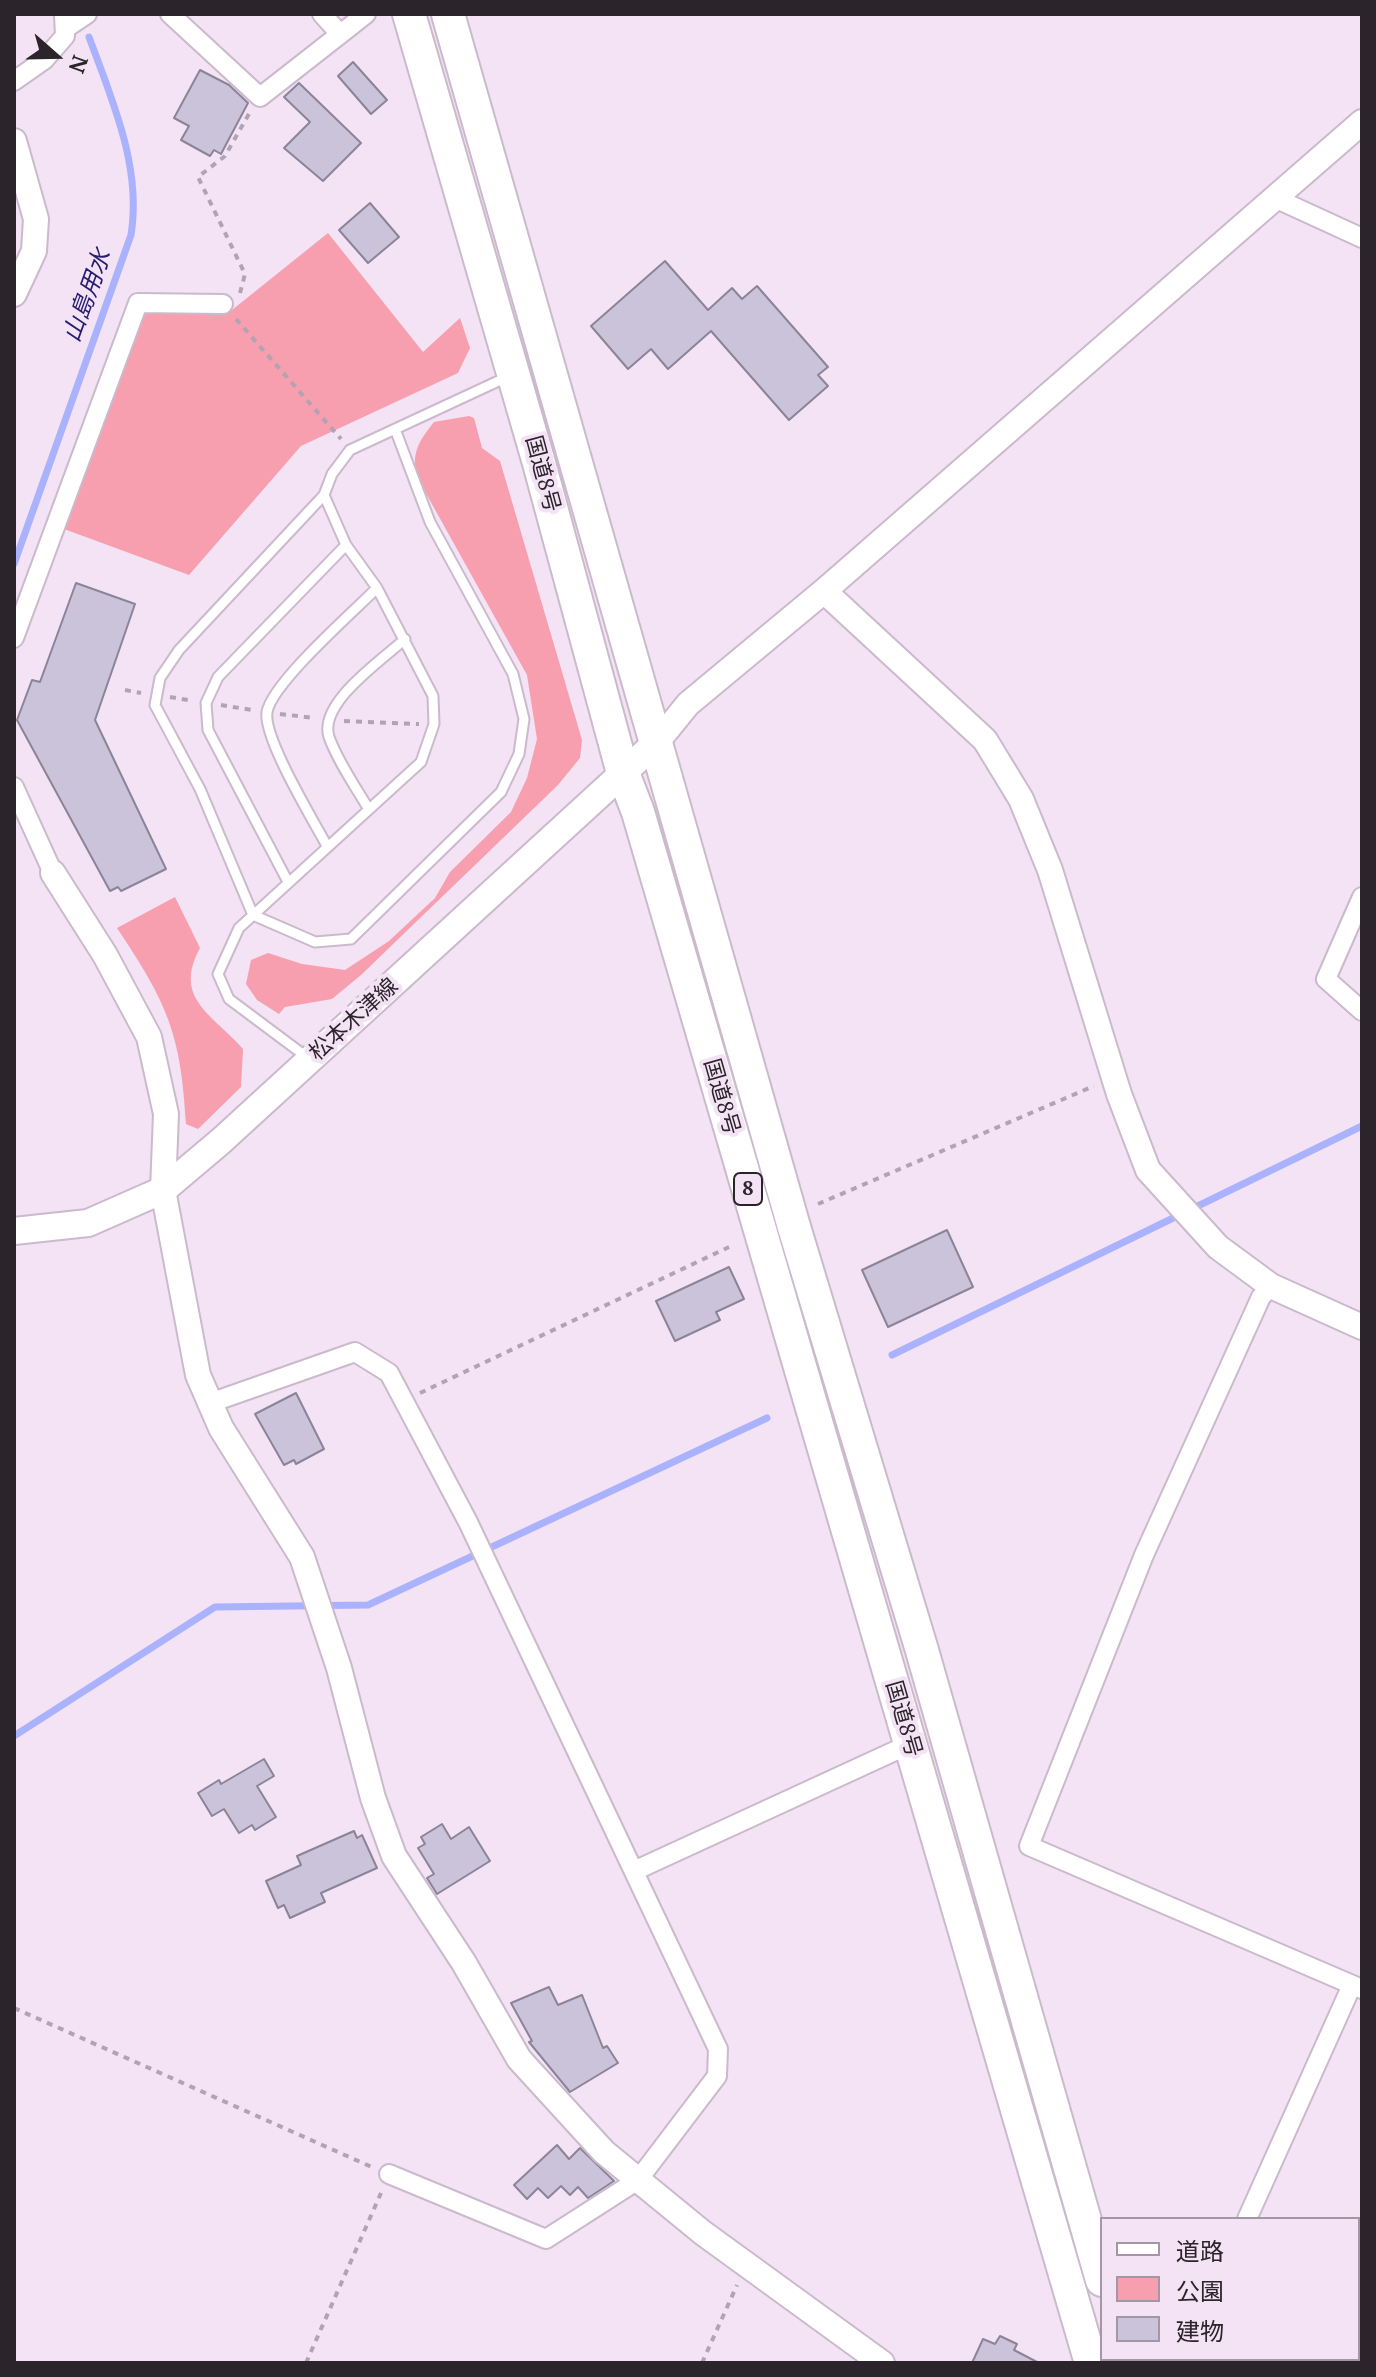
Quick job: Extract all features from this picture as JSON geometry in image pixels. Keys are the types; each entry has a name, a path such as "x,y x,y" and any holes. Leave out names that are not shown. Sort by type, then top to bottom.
{"highway":[{"name":"国道8号","path":"409,14 514,374 623,773 638,812 1091,2363"},
{"name":"国道8号","path":"448,14 790,1212 1093,2218 1100,2266"}],"main road":[{"name":"松本木津線","path":"14,1231 88,1223 163,1190 310,1060 658,741"}],"street":[{"path":"14,81 44,60 65,36 65,21 87,14"},
{"path":"170,14 260,97 335,22 366,14"},
{"path":"658,741 688,704 824,591 1362,122"},
{"path":"14,141 36,219 34,251 14,294"},
{"path":"1277,199 1362,238"},
{"path":"14,638 138,303 230,304"},
{"path":"824,591 985,740 1021,799 1050,870 1114,1077 1148,1170 1218,1247 1271,1286 1362,1327"},
{"path":"14,787 53,873 105,955 149,1037 166,1114 163,1190 198,1375 221,1428 302,1557 322,1616 373,1798 394,1856 464,1963 519,2059 604,2152 747,2265 882,2363"},
{"path":"1362,897 1326,979 1362,1011"},
{"path":"1248,2217 1357,1987 1029,1846 1144,1555 1261,1297 1271,1286"},
{"path":"210,1403 355,1352 389,1373 476,1538 718,2049 717,2076 638,2180 546,2239 389,2174"},
{"path":"634,1871 910,1744"}],"lane":[{"path":"395,429 430,522 513,674 524,719 519,754 501,792 351,939 315,942 253,915 200,789 155,705 160,678 179,650 324,495 332,474 350,450 395,429 514,374"},
{"path":"310,1060 229,999 218,974 239,928 421,762 434,724 433,696 377,588 346,545 324,495"},
{"path":"288,882 208,730 206,703 218,677 346,545"},
{"path":"327,846 272,740 267,712 278,688 377,588"},
{"path":"368,808 329,736 328,720 334,704 405,639"}],"path":[{"path":"260,97 225,156 198,177 245,274 230,304 350,450"},
{"path":"818,1204 1114,1077"},
{"path":"404,1401 729,1247"},
{"path":"14,2008 389,2174 306,2363"},
{"path":"702,2363 747,2265"}],"green space":[{"path":"328,233 423,352 460,318 470,348 458,373 301,446 189,575 64,529 139,319 150,311 212,314 232,310"},
{"path":"469,416 474,418 482,448 500,461 582,740 580,758 558,785 361,975 332,999 285,1007 279,1014 257,1000 246,984 251,960 268,953 302,964 345,970 389,941 435,898 450,872 511,812 527,778 537,739 527,675 418,479 416,470 417,448 434,422"},
{"path":"175,897 200,948 191,981 194,993 209,1016 243,1049 241,1087 198,1129 186,1124 180,1066 168,1020 148,977 117,928"}],"building":[{"path":"353,62 387,100 371,114 338,76"},
{"path":"200,70 229,85 248,103 221,154 214,150 210,156 181,140 189,126 174,118"},
{"path":"299,83 361,143 323,181 284,148 310,122 284,97"},
{"path":"370,203 399,237 368,263 339,230"},
{"path":"665,261 708,310 732,288 742,299 757,286 828,367 818,375 828,386 789,420 711,331 668,369 651,349 628,369 591,326"},
{"path":"76,583 135,604 95,720 166,869 121,891 118,887 110,891 17,720 32,680 40,682"},
{"path":"947,1230 973,1287 888,1327 862,1270"},
{"path":"729,1267 744,1299 716,1312 720,1320 675,1341 656,1301"},
{"path":"296,1393 324,1449 296,1464 294,1460 284,1465 255,1414"},
{"path":"264,1759 274,1776 257,1786 276,1817 255,1830 252,1825 239,1833 224,1809 212,1816 198,1793 219,1780 221,1784"},
{"path":"442,1824 451,1839 469,1827 490,1861 437,1894 427,1878 434,1874 418,1848 425,1844 421,1837"},
{"path":"354,1831 357,1838 362,1835 377,1868 321,1893 325,1902 290,1918 284,1905 278,1908 266,1881 301,1865 297,1856"},
{"path":"549,1987 558,2005 582,1995 603,2048 607,2046 618,2063 570,2092 529,2042 532,2041 511,2003"},
{"path":"557,2145 569,2159 580,2148 614,2181 588,2198 578,2187 570,2195 561,2186 548,2198 538,2188 527,2199 514,2185"},
{"path":"1000,2336 1017,2344 1014,2350 1039,2363 972,2363 983,2339 995,2344"}],"waterway":[{"name":"山島用水","path":"14,564 131,235 133,210 129,159 89,37"},
{"path":"892,1355 1362,1126"},
{"path":"14,1736 215,1607 368,1605 767,1418"}]}
